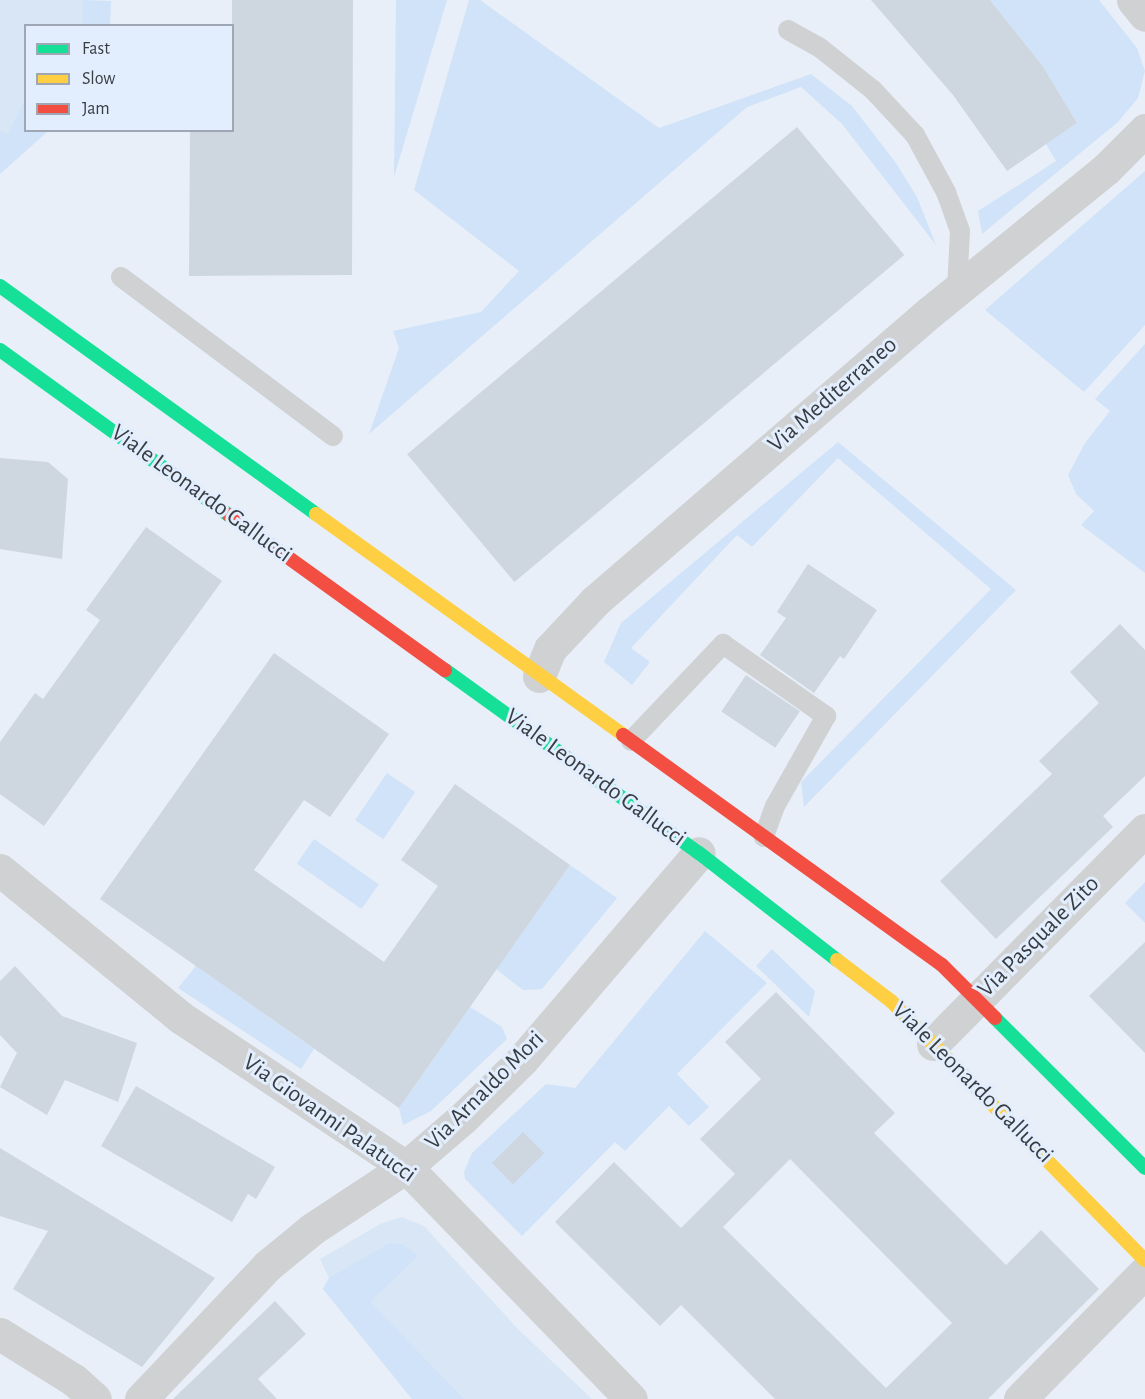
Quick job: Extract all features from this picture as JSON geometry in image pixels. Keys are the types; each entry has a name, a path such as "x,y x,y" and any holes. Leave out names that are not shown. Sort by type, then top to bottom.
{"street":[{"path":"1133,0 1145,15"},
{"name":"Via Mediterraneo","path":"539,676 550,649 595,601 957,290 1106,169 1145,130"},
{"name":"Viale Leonardo Gallucci","path":"0,286 942,965 1145,1168"},
{"name":"Viale Leonardo Gallucci","path":"0,350 699,853 891,1000 1145,1260"},
{"name":"Via Pasquale Zito","path":"933,1044 1145,830"},
{"name":"Via Arnaldo Mori","path":"141,1399 267,1266 312,1229 406,1167 522,1060 699,853"},
{"name":"Via Giovanni Palatucci","path":"0,870 180,1017 406,1167 631,1399"},
{"path":"1020,1399 1145,1272"},
{"path":"0,1334 74,1380 95,1399"}],"lane":[{"path":"788,30 819,47 873,90 915,135 946,192 960,231 957,290"},
{"path":"121,277 333,436"},
{"path":"631,741 723,644 826,716 775,806 764,837"}],"shaded area":[{"path":"0,0 83,0 83,24 24,24 24,132 47,132 0,174"},
{"path":"83,0 111,1 110,24 82,24"},
{"path":"396,0 447,0 394,177"},
{"path":"469,0 480,0 659,128 811,74 852,106 896,163 917,197 936,245 842,124 801,87 747,107 369,434 399,348 393,331 481,312 519,271 414,190"},
{"path":"990,0 1099,0 1137,48 1145,71 1138,98 1118,122 982,234 978,211 1056,161 1046,144 1077,123 1042,65"},
{"path":"24,102 24,132 47,132 0,174 0,131 8,134"},
{"path":"1145,171 1145,325 1084,392 985,310"},
{"path":"1145,344 1145,573 1081,525 1094,511 1076,494 1068,475 1085,443 1110,411 1095,399"},
{"path":"838,442 1016,590 804,807 801,782 991,589 838,458 752,547 737,535 631,648 650,662 632,685 604,662 621,623"},
{"path":"387,773 415,792 383,839 355,820"},
{"path":"314,839 379,884 362,909 297,864"},
{"path":"570,865 617,898 542,989 523,990 496,969"},
{"path":"1145,882 1145,923 1125,903"},
{"path":"705,931 767,983 677,1074 709,1107 689,1126 669,1106 625,1151 615,1142 522,1236 465,1179 464,1172 472,1153 546,1084 575,1088"},
{"path":"772,949 815,991 809,1017 756,966"},
{"path":"196,966 314,1049 301,1069 178,988"},
{"path":"470,1007 502,1027 507,1039 431,1111 403,1125 399,1108"},
{"path":"402,1217 424,1226 517,1328 592,1399 412,1399 323,1289 329,1278 320,1259 380,1224"},
{"path":"388,1244 403,1244 418,1256 370,1302 464,1399 412,1399 323,1289 329,1278"}],"building":[{"path":"232,0 353,0 352,275 189,276 190,132 234,132 234,24 232,24"},
{"path":"871,0 990,0 1042,65 1077,123 1007,171 953,95"},
{"path":"797,127 904,255 514,582 407,454"},
{"path":"0,458 48,462 68,479 62,559 0,549"},
{"path":"146,527 222,581 44,826 0,794 0,742 35,693 43,699 100,620 86,610"},
{"path":"808,564 877,610 844,659 840,656 814,693 760,655 786,618 777,612"},
{"path":"1120,624 1145,650 1145,776 1103,816 1113,827 996,939 940,881 1052,774 1039,761 1099,703 1070,672"},
{"path":"274,653 389,734 330,817 304,800 254,870 384,962 438,886 401,860 455,784 570,865 399,1108 100,899"},
{"path":"746,675 800,711 775,748 721,711"},
{"path":"1145,942 1145,1053 1089,996"},
{"path":"15,966 62,1016 137,1043 118,1102 65,1080 47,1115 0,1087 17,1053 0,1035 0,981"},
{"path":"776,992 895,1113 874,1133 1006,1265 1041,1230 1099,1289 988,1399 775,1399 681,1305 660,1326 555,1222 614,1162 681,1228 735,1174 700,1139 761,1079 725,1042","holes":["790,1159 952,1323 886,1388 723,1227"]},
{"path":"136,1086 275,1167 256,1199 248,1194 232,1222 101,1146"},
{"path":"523,1132 544,1153 513,1184 492,1163"},
{"path":"0,1148 215,1278 142,1367 13,1289 48,1231 0,1216"},
{"path":"275,1301 306,1334 258,1379 277,1399 173,1399"}],"traffic: fast":[{"path":"0,286 316,514"},
{"path":"0,350 229,515"},
{"path":"445,670 699,853 837,960"},
{"path":"995,1018 1145,1168"}],"traffic: slow":[{"path":"316,514 623,735"},
{"path":"837,960 891,1001 1145,1260"}],"traffic: jam":[{"path":"229,515 445,670"},
{"path":"623,735 942,965 995,1018"}]}
